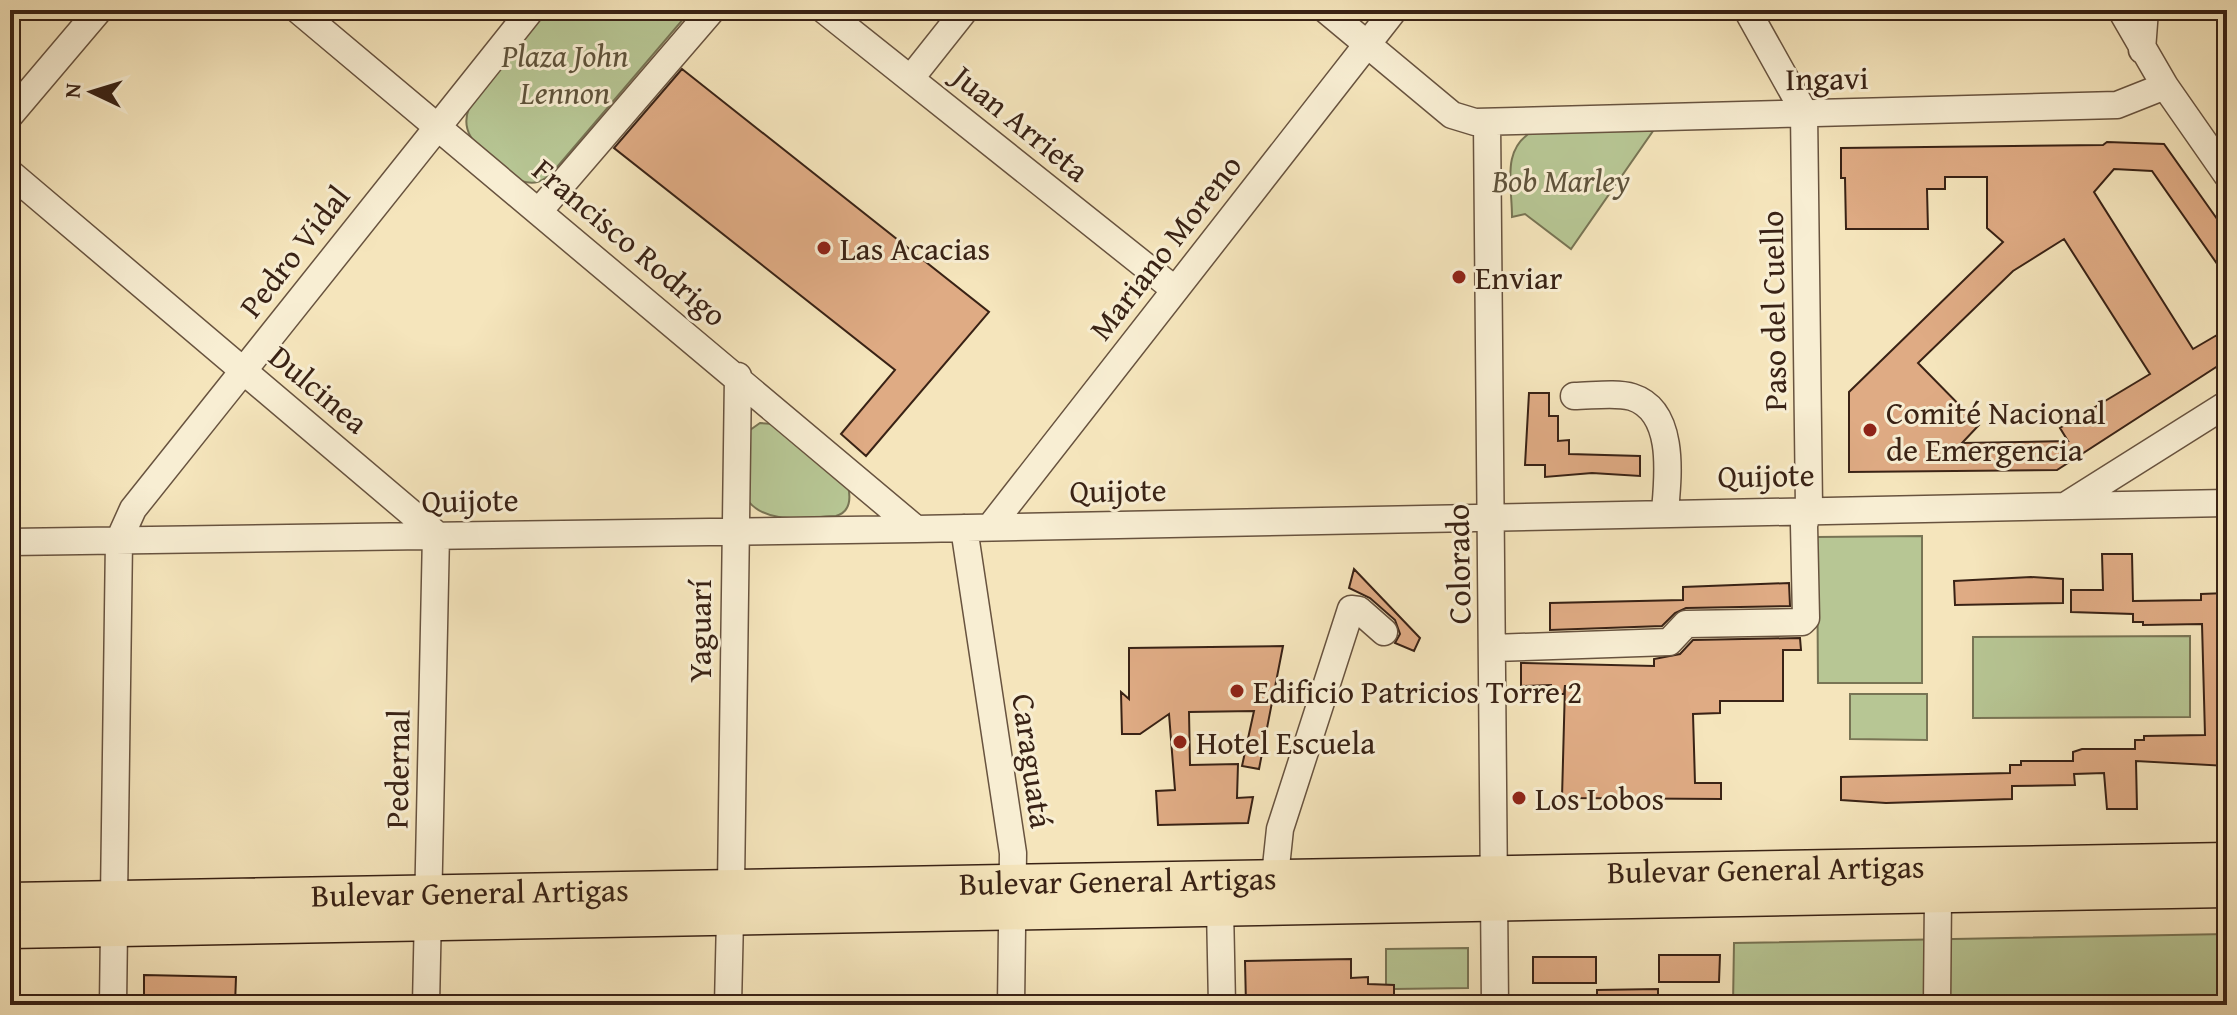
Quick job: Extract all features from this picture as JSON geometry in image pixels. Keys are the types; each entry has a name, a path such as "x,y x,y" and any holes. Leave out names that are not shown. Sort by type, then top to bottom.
{"main road":[{"name":"Bulevar General Artigas","path":"10,900 114,913 1013,898 1220,908 1494,889 2227,860"},
{"name":"Bulevar General Artigas","path":"1013,898 1275,876 1494,889 1938,895 2227,890"},
{"name":"Bulevar General Artigas","path":"10,931 114,913"}],"street":[{"path":"10,115 99,10"},
{"name":"Francisco Rodrigo","path":"298,10 738,376 916,529"},
{"name":"Pedro Vidal","path":"119,540 133,509 531,10"},
{"path":"539,211 712,10"},
{"name":"Juan Arrieta","path":"824,10 1174,289"},
{"path":"911,78 965,10"},
{"name":"Ingavi","path":"1326,10 1452,115 1487,122 2117,105 2165,86"},
{"name":"Mariano Moreno","path":"977,527 1174,289 1394,10"},
{"path":"1747,10 1804,112"},
{"path":"2121,10 2165,86 2227,175"},
{"path":"2142,50 2145,10"},
{"name":"Paso del Cuello","path":"1493,648 1669,642 1686,624 1802,622 1806,618 1804,525 1809,508 1804,112"},
{"name":"Colorado","path":"1487,122 1495,1005"},
{"name":"Dulcinea","path":"10,173 436,534"},
{"name":"Yaguarí","path":"728,1005 738,376"},
{"path":"1574,396 1632,397 1649,410 1665,440 1669,475 1665,511"},
{"path":"2065,506 2227,404"},
{"name":"Quijote","path":"10,542 916,529 1809,508 2227,503"},
{"name":"Caraguatá","path":"977,527 1013,853 1011,1005"},
{"name":"Pedernal","path":"426,1005 436,534"},
{"path":"113,1005 119,540"},
{"path":"1275,876 1280,829 1351,609 1359,610 1384,632"},
{"path":"1937,1005 1938,895"},
{"path":"1220,908 1222,1005"}],"green space":[{"name":"Plaza John Lennon","path":"544,10 691,10 552,173 541,181 530,183 521,181 486,154 469,134 466,123 468,110 476,96"},
{"name":"Bob Marley","path":"1533,131 1653,131 1571,249 1525,214 1512,217 1512,157 1516,147"},
{"path":"760,423 774,424 848,486 849,500 844,511 836,516 787,518 764,513 754,507 746,498 750,430"},
{"path":"1922,536 1922,683 1818,683 1817,537"},
{"path":"2190,636 2190,717 1973,718 1973,637"},
{"path":"1850,694 1927,694 1927,740 1850,739"},
{"path":"2227,934 2227,1005 1733,1005 1734,943"},
{"path":"1468,948 1468,988 1394,989 1393,985 1386,985 1386,949"}],"building":[{"name":"Las Acacias","path":"682,69 989,312 866,456 841,434 895,370 614,148"},
{"path":"2107,142 2164,144 2227,233 2227,278 2152,171 2114,169 2094,192 2193,349 2217,335 2227,351 2227,360 2057,470 1849,472 1849,392 2003,242 1987,228 1987,177 1945,177 1945,189 1927,189 1928,229 1846,229 1841,148 2103,145","holes":["2064,239 2150,374 2060,428 2068,441 1962,443 1979,425 1918,363 2013,271"]},
{"path":"1529,393 1549,393 1549,416 1558,416 1558,441 1569,440 1569,454 1640,456 1640,476 1592,473 1545,477 1545,465 1525,465"},
{"path":"2102,554 2132,554 2133,601 2201,600 2201,594 2227,593 2227,766 2136,761 2137,809 2107,809 2104,773 2074,774 2075,785 2012,786 2012,799 1886,803 1841,800 1841,777 2010,773 2010,765 2021,765 2021,761 2073,761 2073,752 2082,749 2135,749 2135,740 2144,740 2144,736 2205,735 2202,624 2143,625 2143,622 2133,622 2133,614 2071,612 2071,590 2103,590"},
{"path":"1354,569 1420,638 1414,651 1395,643 1400,634 1395,620 1370,598 1349,588"},
{"path":"2031,577 2063,579 2063,603 1955,605 1954,581"},
{"path":"1789,583 1790,606 1686,608 1675,613 1662,626 1550,630 1550,603 1683,600 1683,587"},
{"path":"1800,638 1801,650 1783,650 1783,701 1720,701 1720,713 1693,714 1695,783 1721,783 1721,799 1562,798 1565,685 1564,694 1551,694 1551,685 1521,686 1521,663 1654,666 1654,659 1680,654 1693,640"},
{"path":"1283,646 1259,769 1242,766 1254,711 1189,712 1190,765 1238,764 1237,798 1253,797 1248,823 1158,825 1156,791 1175,790 1169,714 1140,734 1122,734 1121,692 1129,699 1129,648"},
{"path":"1659,955 1720,955 1719,982 1659,982"},
{"path":"1533,957 1596,957 1596,983 1533,983"},
{"path":"1351,959 1351,978 1368,977 1368,984 1394,985 1394,1005 1246,1005 1245,961"},
{"path":"144,975 236,977 235,1005 144,1005"},
{"path":"1658,989 1658,1005 1597,1005 1597,990"}],"place":[{"name":"Las Acacias","path":"824,248"},
{"name":"Enviar","path":"1459,277"},
{"name":"Comité Nacional de Emergencia","path":"1870,430"},
{"name":"Edificio Patricios Torre 2","path":"1237,691"},
{"name":"Hotel Escuela","path":"1180,742"},
{"name":"Los Lobos","path":"1519,798"}]}
